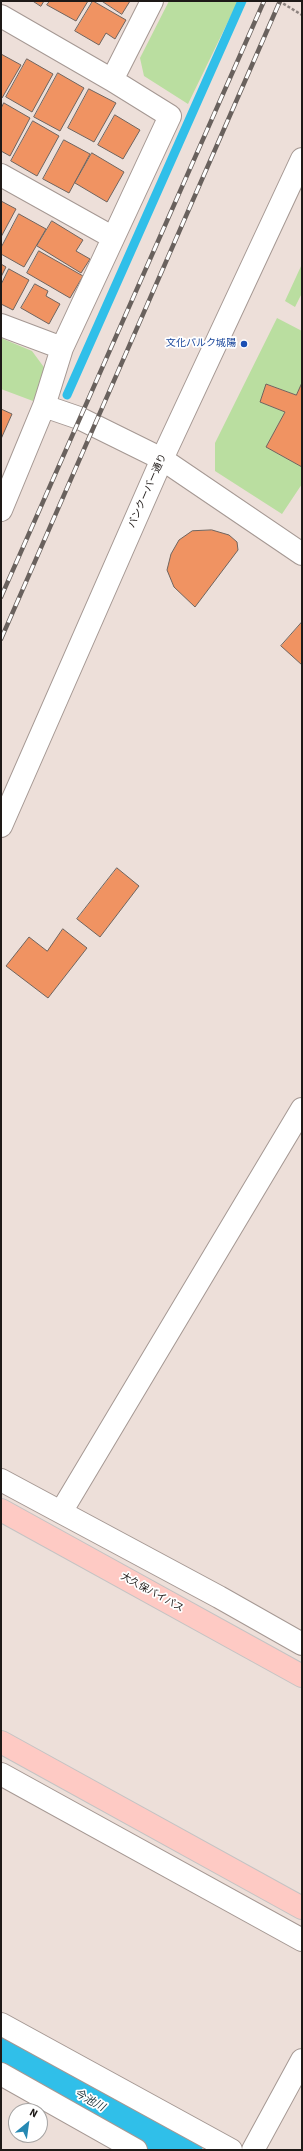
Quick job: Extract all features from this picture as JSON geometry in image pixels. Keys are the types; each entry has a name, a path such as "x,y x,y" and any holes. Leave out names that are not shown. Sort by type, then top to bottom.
{"highway":[{"name":"大久保バイパス","path":"1,1510 302,1676"},
{"path":"1,1742 302,1908"}],"street":[{"path":"112,80 152,1"},
{"path":"1,16 112,80 170,116 112,237 62,348 44,406 8,473 1,510"},
{"name":"バンクーバー通り","path":"1,826 162,459 302,159"},
{"path":"1,175 112,237"},
{"path":"1,324 62,348"},
{"path":"44,406 79,418 162,459 302,554"},
{"path":"61,1512 302,1109"},
{"path":"1,1480 302,1644"},
{"path":"1,1774 302,1940"},
{"path":"1,2024 231,2150"},
{"path":"253,2150 302,2060"},
{"path":"1,2074 136,2150"}],"path":[{"path":"279,1 302,15"}],"green space":[{"path":"169,1 238,1 188,104 144,76 140,58"},
{"path":"302,264 302,293 295,307 285,301"},
{"path":"277,318 302,331 302,383 296,395 267,384 260,402 285,412 266,447 302,467 302,484 282,514 215,471 215,443"},
{"path":"1,338 32,351 46,370 33,401 1,389"}],"building":[{"path":"33,1 44,1 41,6"},
{"path":"50,1 88,1 76,21 47,5"},
{"path":"93,1 126,20 115,39 106,33 99,45 75,31"},
{"path":"102,1 130,1 122,14"},
{"path":"1,54 21,65 2,98 1,98"},
{"path":"27,59 53,74 32,112 6,97"},
{"path":"58,73 84,88 60,131 34,117"},
{"path":"89,89 116,103 94,142 68,128"},
{"path":"4,103 30,118 10,156 1,151 1,109"},
{"path":"115,115 140,130 123,159 98,145"},
{"path":"33,121 59,136 37,176 11,161"},
{"path":"64,140 90,154 69,193 43,179"},
{"path":"92,153 124,172 107,202 75,183"},
{"path":"1,201 16,209 1,237"},
{"path":"19,214 46,229 24,267 1,254 1,248"},
{"path":"52,221 83,240 76,251 90,259 81,273 37,246"},
{"path":"39,251 83,276 70,298 27,273"},
{"path":"1,264 6,267 1,277"},
{"path":"9,269 29,280 13,310 1,304 1,285"},
{"path":"35,284 48,291 46,296 60,304 49,324 21,308"},
{"path":"302,383 302,467 266,447 285,412 260,402 266,384 296,395"},
{"path":"1,409 12,414 1,439"},
{"path":"212,530 229,535 237,542 238,550 195,607 174,587 167,570 171,554 179,540 192,531"},
{"path":"302,622 302,665 281,646"},
{"path":"117,868 139,886 100,937 77,919"},
{"path":"63,929 87,948 48,998 6,966 29,937 47,951"}],"waterway":[{"path":"67,395 242,1"},
{"name":"今池川","path":"1,2053 176,2150"}],"railway":[{"path":"1,597 264,1"},
{"path":"1,639 280,1"}],"place":[{"name":"文化パルク城陽","path":"244,344"}]}
